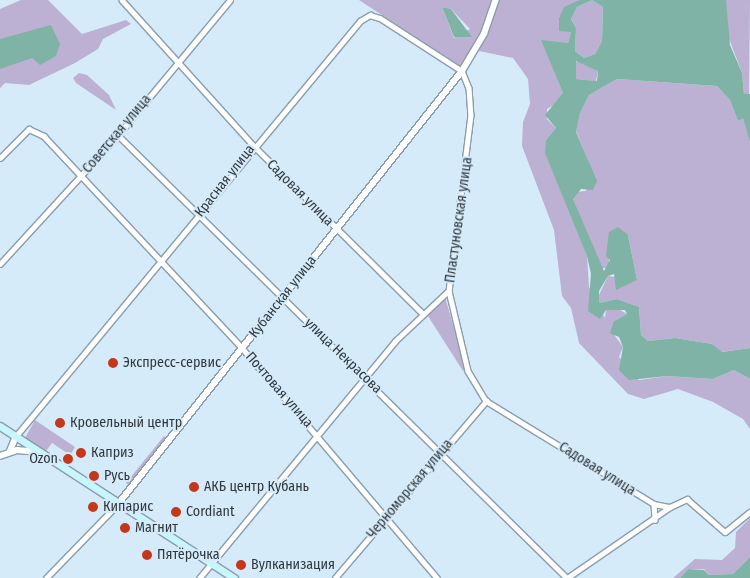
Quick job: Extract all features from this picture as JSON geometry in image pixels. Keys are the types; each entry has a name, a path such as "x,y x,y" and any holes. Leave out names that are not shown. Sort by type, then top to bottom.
{"main road":[{"path":"0,426 234,578"}],"street":[{"name":"Садовая улица","path":"122,0 253,145 423,314"},
{"name":"Советская улица","path":"0,264 118,135 230,0"},
{"name":"Кубанская улица","path":"46,578 119,503 462,71 484,34 496,0"},
{"name":"Красная улица","path":"16,436 162,262 253,145 367,16 380,18 462,71"},
{"name":"Пластуновская улица","path":"200,578 213,565 366,378 423,314 449,291 471,116 469,88 462,71"},
{"name":"Почтовая улица","path":"0,158 27,130 36,130 243,349 318,435 437,578"},
{"name":"улица Некрасова","path":"118,135 567,578"},
{"name":"Садовая улица","path":"449,291 468,371 486,401 654,504 670,507 687,499 725,532 750,512"},
{"name":"Черноморская улица","path":"335,578 486,401"},
{"path":"10,451 16,436"},
{"path":"0,456 10,451 42,453"},
{"path":"654,504 655,520"},
{"path":"567,578 655,520 670,507"}],"shaded area":[{"path":"21,0 48,0 82,34 126,20 131,24 103,39 98,49 75,63 29,85 5,83 0,88 0,9"},
{"path":"359,0 493,0 478,40 461,67","holes":["442,7 451,9 470,29 454,38"]},
{"path":"499,0 580,0 559,17 571,32 568,43 543,42 563,93 559,102 547,109 547,119 556,128 546,140 587,256 589,287 605,318 606,310 615,307 627,314 614,321 615,336 623,347 619,357 639,380 667,376 713,379 734,370 750,379 750,429 743,419 713,402 678,389 644,399 628,394 579,343 571,308 562,296 554,230 522,146 523,122 530,104 528,79 513,58 479,51"},
{"path":"580,0 592,0 726,0 730,45 742,73 744,94 750,94 750,143 743,118 738,121 730,100 717,86 617,79 589,95 580,113 576,132 597,181 593,190 581,189 573,199 604,271 610,260 606,256 609,232 618,227 628,235 637,280 616,290 614,274 608,276 599,291 599,303 617,299 639,307 641,335 648,341 675,338 712,344 722,352 750,348 750,379 734,370 713,379 667,376 629,380 619,370 623,347 619,337 610,333 614,321 627,314 625,310 606,310 600,319 588,311 591,274 587,256 545,153 546,140 556,128 545,115 563,93 541,40 568,43 571,32 559,31 559,18 564,7","holes":["592,0 603,7 602,41 595,54 584,58 575,51 576,28 571,19 577,7","576,61 598,71 597,81 576,79"]},
{"path":"592,0 603,7 602,41 595,54 584,58 575,51 576,28 571,19 577,7"},
{"path":"726,0 750,0 749,95 744,94 742,73 725,28"},
{"path":"442,7 451,9 472,37 454,37"},
{"path":"51,25 60,44 56,56 40,65 32,58 0,69 0,39"},
{"path":"580,60 598,71 596,81 576,79 574,63"},
{"path":"79,73 87,75 109,95 116,110 76,83 73,78"},
{"path":"617,79 717,86 730,100 738,121 743,117 750,143 750,348 721,352 712,344 675,338 648,341 641,335 639,307 617,299 599,303 597,299 608,276 637,280 628,235 609,232 609,268 599,268 573,199 575,192 586,191 589,163 576,131 580,113 589,95"},
{"path":"445,297 466,370 463,371 426,313"},
{"path":"35,420 75,447 70,455 52,443 46,451 25,438"},
{"path":"164,436 167,439 129,485 126,483"},
{"path":"750,518 750,557 733,574 709,575 704,569 688,569 680,578 673,578 695,559 722,560 735,548 736,532"},
{"path":"750,557 750,578 680,578 688,569 704,570 709,575 733,574"}],"place":[{"name":"Экспресс-сервис","path":"113,363"},
{"name":"Кровельный центр","path":"60,423"},
{"name":"Каприз","path":"81,453"},
{"name":"Ozon","path":"68,459"},
{"name":"Русь","path":"94,476"},
{"name":"АКБ центр Кубань","path":"194,487"},
{"name":"Кипарис","path":"93,507"},
{"name":"Cordiant","path":"176,512"},
{"name":"Магнит","path":"125,528"},
{"name":"Пятёрочка","path":"147,555"},
{"name":"Вулканизация","path":"241,565"}]}
